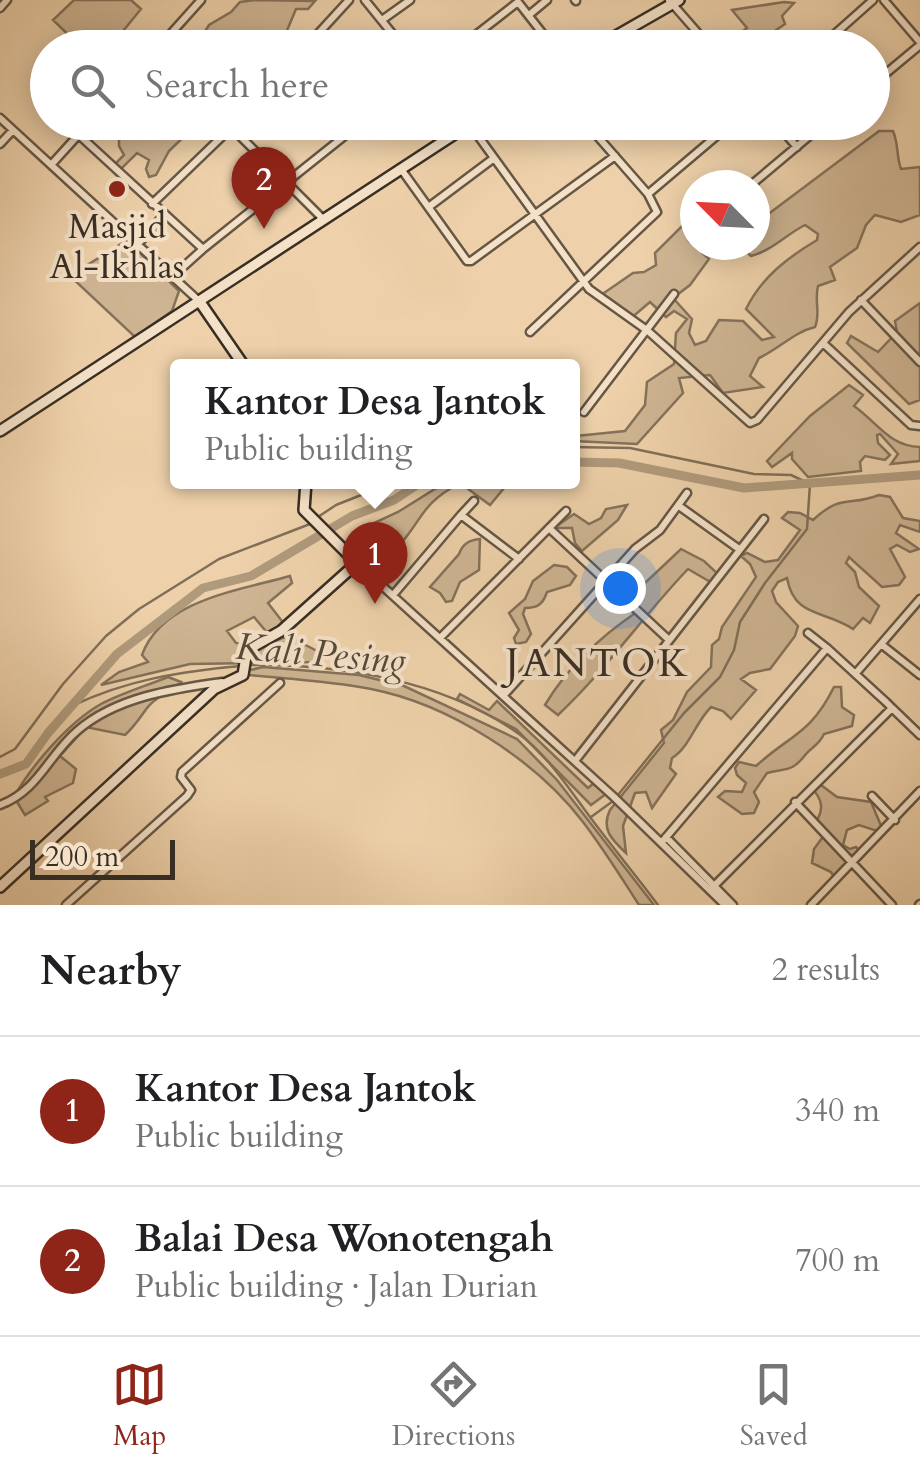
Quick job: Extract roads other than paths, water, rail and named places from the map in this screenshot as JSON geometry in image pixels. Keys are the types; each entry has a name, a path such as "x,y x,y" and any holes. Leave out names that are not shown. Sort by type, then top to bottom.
{"street":[{"path":"0,8 8,0"},
{"path":"174,30 201,0"},
{"path":"321,30 348,0"},
{"path":"365,0 390,30"},
{"path":"382,20 410,0"},
{"path":"529,15 547,0"},
{"path":"839,30 873,0"},
{"path":"884,0 920,43 890,69"},
{"path":"481,30 517,1 540,30"},
{"path":"624,30 673,1 696,30"},
{"path":"0,118 200,302 239,359"},
{"path":"0,144 13,130"},
{"path":"51,166 74,140"},
{"path":"84,140 202,249"},
{"path":"152,204 219,140"},
{"path":"248,140 323,220"},
{"path":"173,276 340,140"},
{"path":"0,431 445,140"},
{"path":"482,140 582,281 598,298 648,331 747,422 757,420 861,300 920,246"},
{"path":"530,332 658,210 601,140"},
{"path":"648,194 712,140"},
{"path":"792,140 797,146"},
{"path":"769,170 804,140"},
{"path":"401,169 468,261 615,156"},
{"path":"430,206 494,158"},
{"path":"138,244 164,215"},
{"path":"584,412 674,294"},
{"path":"861,300 920,362"},
{"path":"823,343 910,425 920,426"},
{"path":"305,489 302,506 319,527 733,905"},
{"path":"503,696 635,549 660,530 687,493"},
{"path":"393,595 474,501"},
{"path":"679,506 739,549"},
{"path":"440,638 566,511"},
{"path":"461,515 519,559"},
{"path":"575,761 764,519"},
{"path":"549,528 669,640"},
{"path":"0,805 30,788 76,732 104,712 142,697 243,675 247,650 281,631 357,563"},
{"path":"856,673 920,599"},
{"path":"808,633 920,735"},
{"path":"881,644 920,675"},
{"path":"664,839 828,648"},
{"path":"0,887 224,682"},
{"path":"66,905 187,796 191,790 181,777 182,772 280,682"},
{"path":"712,888 892,708"},
{"path":"811,905 920,792"},
{"path":"872,796 894,820"},
{"path":"795,802 892,905"},
{"path":"712,888 725,905"}],"waterway":[{"path":"580,447 630,448 754,474 791,475 810,484 807,529 740,622 734,650 720,677 684,713 618,795"},
{"path":"580,462 619,463 744,488 920,475"},
{"path":"318,517 336,505 376,489"},
{"path":"0,774 26,764 117,654 203,588 251,576 352,516 394,500 410,489"},
{"path":"0,757 15,749 63,684 106,636 139,609 219,559 310,524"},
{"name":"Kali Pesing","path":"250,665 319,668 390,679 458,700 489,715 519,734 549,763 658,905"},
{"name":"Kali Pesing","path":"72,706 113,689 155,678 242,666"},
{"path":"591,817 613,801"}],"place":[{"name":"Masjid Al-Ikhlas","path":"117,189"},
{"name":"Balai Desa Wonotengah","path":"264,229"},
{"name":"Kantor Desa Jantok","path":"375,604"}],"district":[{"name":"JANTOK","path":"598,662"}]}
